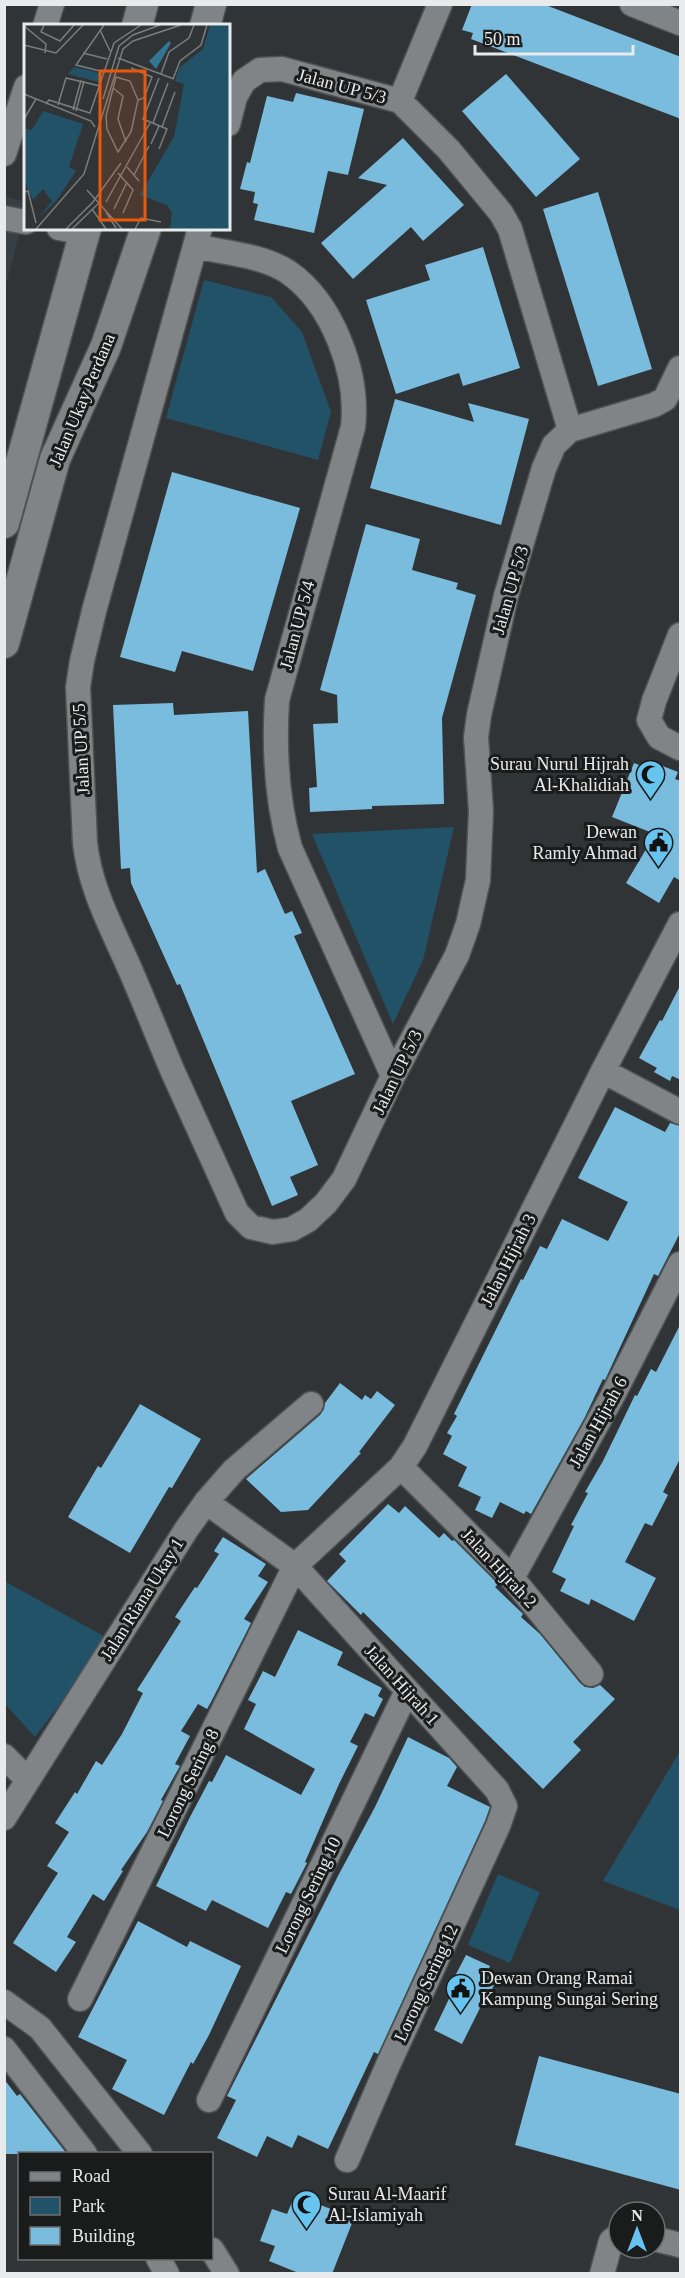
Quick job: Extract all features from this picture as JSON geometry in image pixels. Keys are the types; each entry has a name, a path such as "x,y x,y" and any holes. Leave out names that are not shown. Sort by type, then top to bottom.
{"street":[{"path":"46,24 52,4"},
{"path":"138,24 143,4"},
{"path":"206,24 211,4"},
{"path":"400,101 440,4"},
{"path":"632,4 681,23"},
{"name":"Jalan UP 5/3","path":"230,116 235,97 244,81 260,70 282,69 400,101 449,150 501,213 510,229 570,430 554,445 544,468 507,596 478,715 476,737 481,812 478,880 468,924 457,955 393,1076 344,1179 326,1203 308,1220 292,1229 273,1232"},
{"path":"4,154 24,93"},
{"path":"4,218 24,222"},
{"name":"Jalan Ukay Perdana","path":"4,524 76,230"},
{"name":"Jalan Ukay Perdana","path":"4,643 55,459 106,346 145,230"},
{"name":"Jalan UP 5/4","path":"197,237 287,272 308,289 324,310 350,371 355,405 353,427 277,700 275,730 283,823 290,848 393,1076"},
{"name":"Jalan UP 5/5","path":"197,237 94,611 79,675 85,843 87,864 93,885 109,926 237,1213 251,1227 273,1232"},
{"path":"570,430 654,405 665,399 681,368"},
{"path":"681,635 654,701 649,720 659,737 681,747"},
{"name":"Jalan Hijrah 3","path":"295,1566 401,1467 415,1446 603,1071 681,924"},
{"path":"603,1071 681,1112"},
{"name":"Jalan Hijrah 6","path":"512,1578 613,1395 681,1264"},
{"name":"Jalan Riana Ukay 1","path":"4,1818 206,1502 234,1470 311,1404"},
{"name":"Jalan Hijrah 2","path":"401,1467 512,1578 591,1674"},
{"name":"Jalan Hijrah 1","path":"206,1502 295,1566 497,1790 505,1806"},
{"name":"Lorong Sering 8","path":"80,1999 295,1566"},
{"name":"Lorong Sering 10","path":"209,2100 407,1691"},
{"path":"4,1756 28,1780"},
{"name":"Lorong Sering 12","path":"347,2160 505,1806"},
{"path":"4,2002 40,2028 138,2152"},
{"path":"4,2049 83,2152"},
{"path":"213,2252 227,2274"},
{"path":"602,2274 607,2256"},
{"path":"159,2260 167,2274"}],"shaded area":[{"path":"5,196 24,201 24,216 5,289"}],"green space":[{"path":"204,280 271,297 302,332 331,412 318,460 166,418"},
{"path":"454,827 423,960 393,1024 312,834"},
{"path":"4,1581 109,1639 35,1737 5,1704"},
{"path":"680,1751 680,1910 603,1881"},
{"path":"498,1874 540,1892 510,1963 468,1945"}],"building":[{"path":"472,4 543,4 681,57 681,119 471,39 473,33 462,30"},
{"path":"506,74 580,159 536,197 462,111"},
{"path":"296,93 364,109 348,175 328,171 314,233 254,220 258,204 253,203 255,192 240,189 247,162 250,163 267,96 293,102"},
{"path":"403,138 464,205 423,241 411,227 353,279 321,243 387,185 358,178"},
{"path":"598,192 652,369 598,386 543,209"},
{"path":"483,247 520,368 463,386 459,373 396,394 366,300 430,280 425,265"},
{"path":"395,399 474,422 468,403 529,419 501,525 370,488"},
{"path":"172,472 300,508 253,671 182,651 175,672 120,657"},
{"path":"366,524 420,539 412,570 458,583 456,589 476,595 442,718 444,804 372,806 372,809 310,812 309,788 317,787 313,724 338,723 337,695 320,690"},
{"path":"173,703 174,715 248,711 257,873 265,869 285,914 292,911 302,933 294,936 355,1074 291,1101 318,1165 290,1177 298,1195 272,1206 180,984 177,985 131,883 130,868 121,869 113,705"},
{"name":"Surau Nurul Hijrah Al-Khalidiah","path":"634,763 657,772 660,765 678,772 675,779 681,781 681,881 674,877 659,903 626,883 655,834 612,817"},
{"path":"681,984 681,1080 672,1076 670,1081 654,1072 657,1068 639,1058"},
{"path":"615,1107 665,1132 670,1123 681,1126 681,1231 658,1276 654,1274 605,1380 603,1379 585,1417 531,1514 526,1511 524,1514 500,1502 492,1518 475,1510 481,1497 458,1486 467,1467 443,1454 452,1436 447,1433 457,1416 454,1414 521,1279 523,1280 540,1246 547,1249 562,1219 608,1241 628,1202 578,1178"},
{"path":"681,1323 681,1457 663,1492 668,1495 652,1526 645,1523 625,1562 656,1578 634,1621 591,1599 589,1605 560,1591 566,1579 552,1572 574,1526 571,1525 588,1493 585,1492 635,1395 637,1396 651,1369 656,1372"},
{"path":"340,1383 362,1400 365,1395 371,1399 377,1391 395,1405 359,1452 361,1453 308,1510 281,1512 246,1479 320,1415 325,1403"},
{"path":"140,1404 201,1439 130,1553 68,1517 98,1466 101,1468"},
{"path":"388,1504 399,1513 405,1506 439,1538 444,1533 452,1541 454,1540 498,1584 495,1587 523,1614 521,1617 540,1634 580,1683 585,1687 593,1688 600,1685 615,1699 573,1742 581,1750 543,1789 363,1612 361,1615 327,1581 346,1561 339,1554"},
{"path":"223,1537 266,1564 258,1576 268,1582 244,1619 251,1623 207,1709 198,1704 181,1731 190,1736 175,1764 180,1766 147,1832 121,1870 123,1871 104,1901 93,1894 67,1937 76,1942 56,1972 13,1943 58,1873 47,1866 69,1832 55,1823 75,1792 77,1794 96,1761 102,1765 122,1734 143,1693 137,1690 181,1621 175,1617 219,1554 214,1551"},
{"path":"298,1630 343,1652 337,1665 382,1688 378,1696 383,1699 374,1717 365,1713 350,1742 358,1746 305,1862 307,1863 291,1894 286,1892 268,1928 212,1900 206,1911 156,1886 209,1781 212,1782 226,1755 301,1795 315,1769 244,1729 256,1704 248,1700 263,1671 275,1677"},
{"path":"408,1737 449,1758 457,1767 447,1786 490,1807 485,1821 378,2054 374,2052 328,2149 298,2135 292,2148 267,2136 257,2157 217,2138 236,2100 227,2096 375,1807"},
{"path":"138,1921 187,1947 190,1941 241,1966 209,2035 193,2064 191,2062 164,2115 112,2089 127,2060 78,2037"},
{"name":"Dewan Orang Ramai Kampung Sungai Sering","path":"466,1955 490,1966 487,1972 498,1977 462,2044 434,2030 459,1978 455,1976"},
{"path":"539,2056 681,2094 681,2190 515,2145"},
{"path":"4,2079 17,2096 20,2094 65,2152 4,2154"},
{"name":"Surau Al-Maarif Al-Islamiyah","path":"295,2195 354,2218 332,2274 301,2274 269,2261 275,2246 260,2241 272,2209 287,2214"}],"place":[{"name":"Surau Nurul Hijrah Al-Khalidiah","path":"650,800"},
{"name":"Dewan Ramly Ahmad","path":"658,868"},
{"name":"Dewan Orang Ramai Kampung Sungai Sering","path":"460,2014"},
{"name":"Surau Al-Maarif Al-Islamiyah","path":"307,2230"}]}
